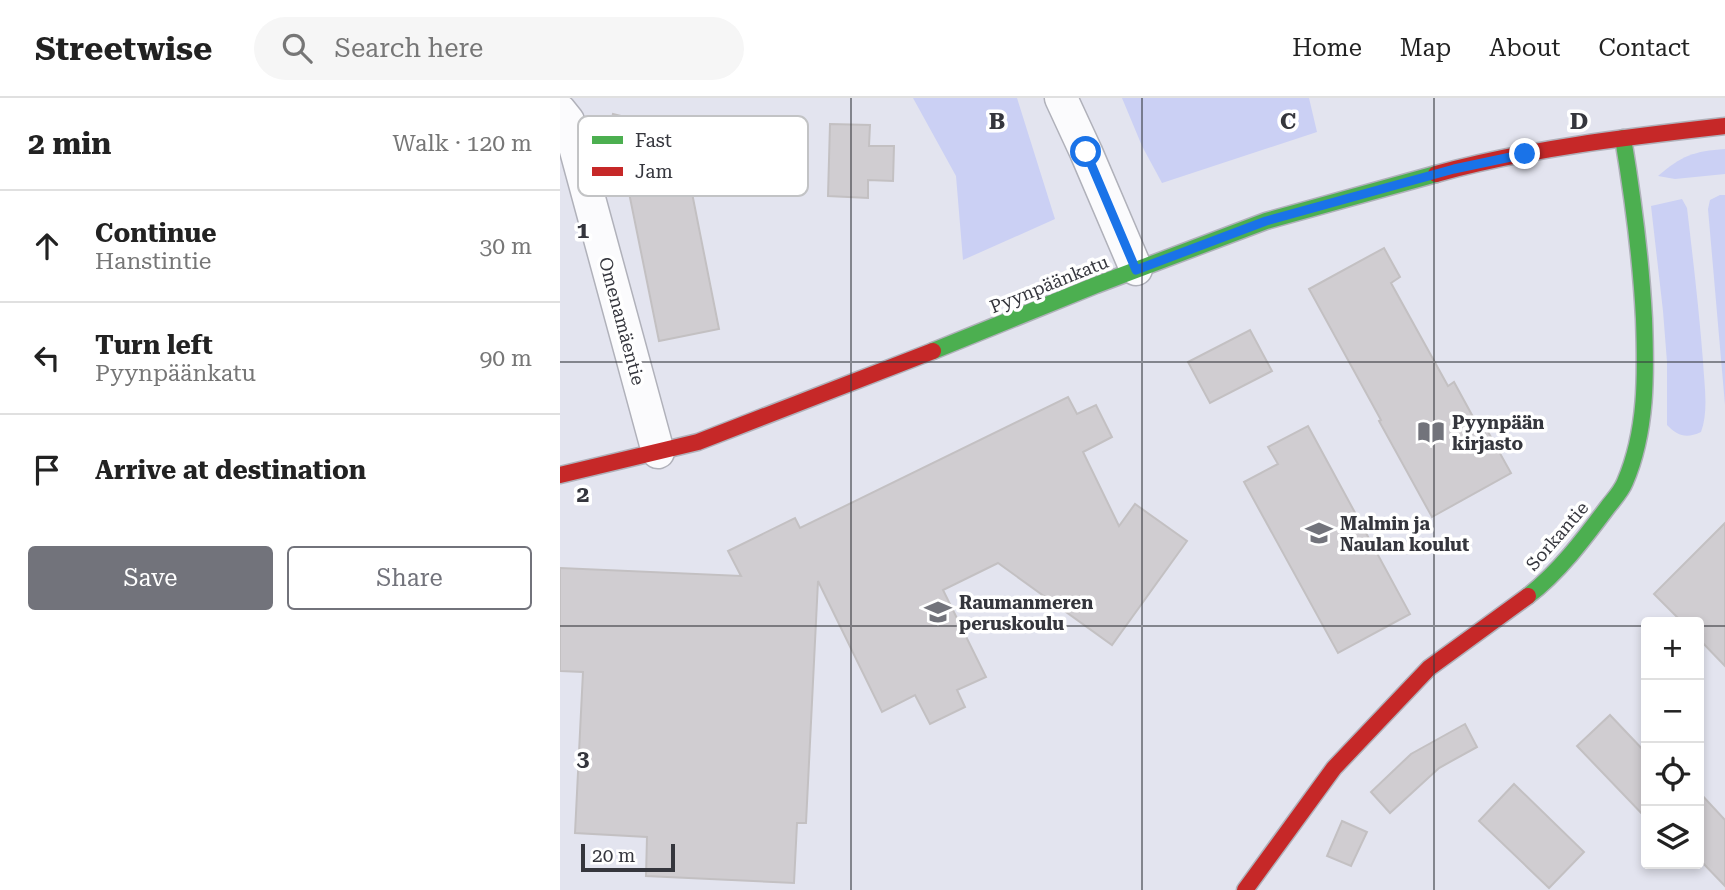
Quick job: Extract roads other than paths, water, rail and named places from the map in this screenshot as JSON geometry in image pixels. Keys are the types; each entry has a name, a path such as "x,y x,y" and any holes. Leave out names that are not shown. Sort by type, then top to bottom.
{"main road":[{"name":"Pyynpäänkatu","path":"560,475 698,442 1266,221 1490,161 1623,138 1725,126"},
{"name":"Sorkantie","path":"1245,890 1334,768 1429,668 1547,581 1624,485 1639,441 1646,366 1642,283 1633,197 1623,138"}],"street":[{"path":"1061,98 1136,270"},
{"name":"Omenamäentie","path":"560,111 568,121 578,158"},
{"name":"Omenamäentie","path":"588,196 658,452"}],"place":[{"name":"Pyynpään kirjasto","path":"1431,432"},
{"name":"Malmin ja Naulan koulut","path":"1319,533"},
{"name":"Raumanmeren peruskoulu","path":"938,612"}]}
